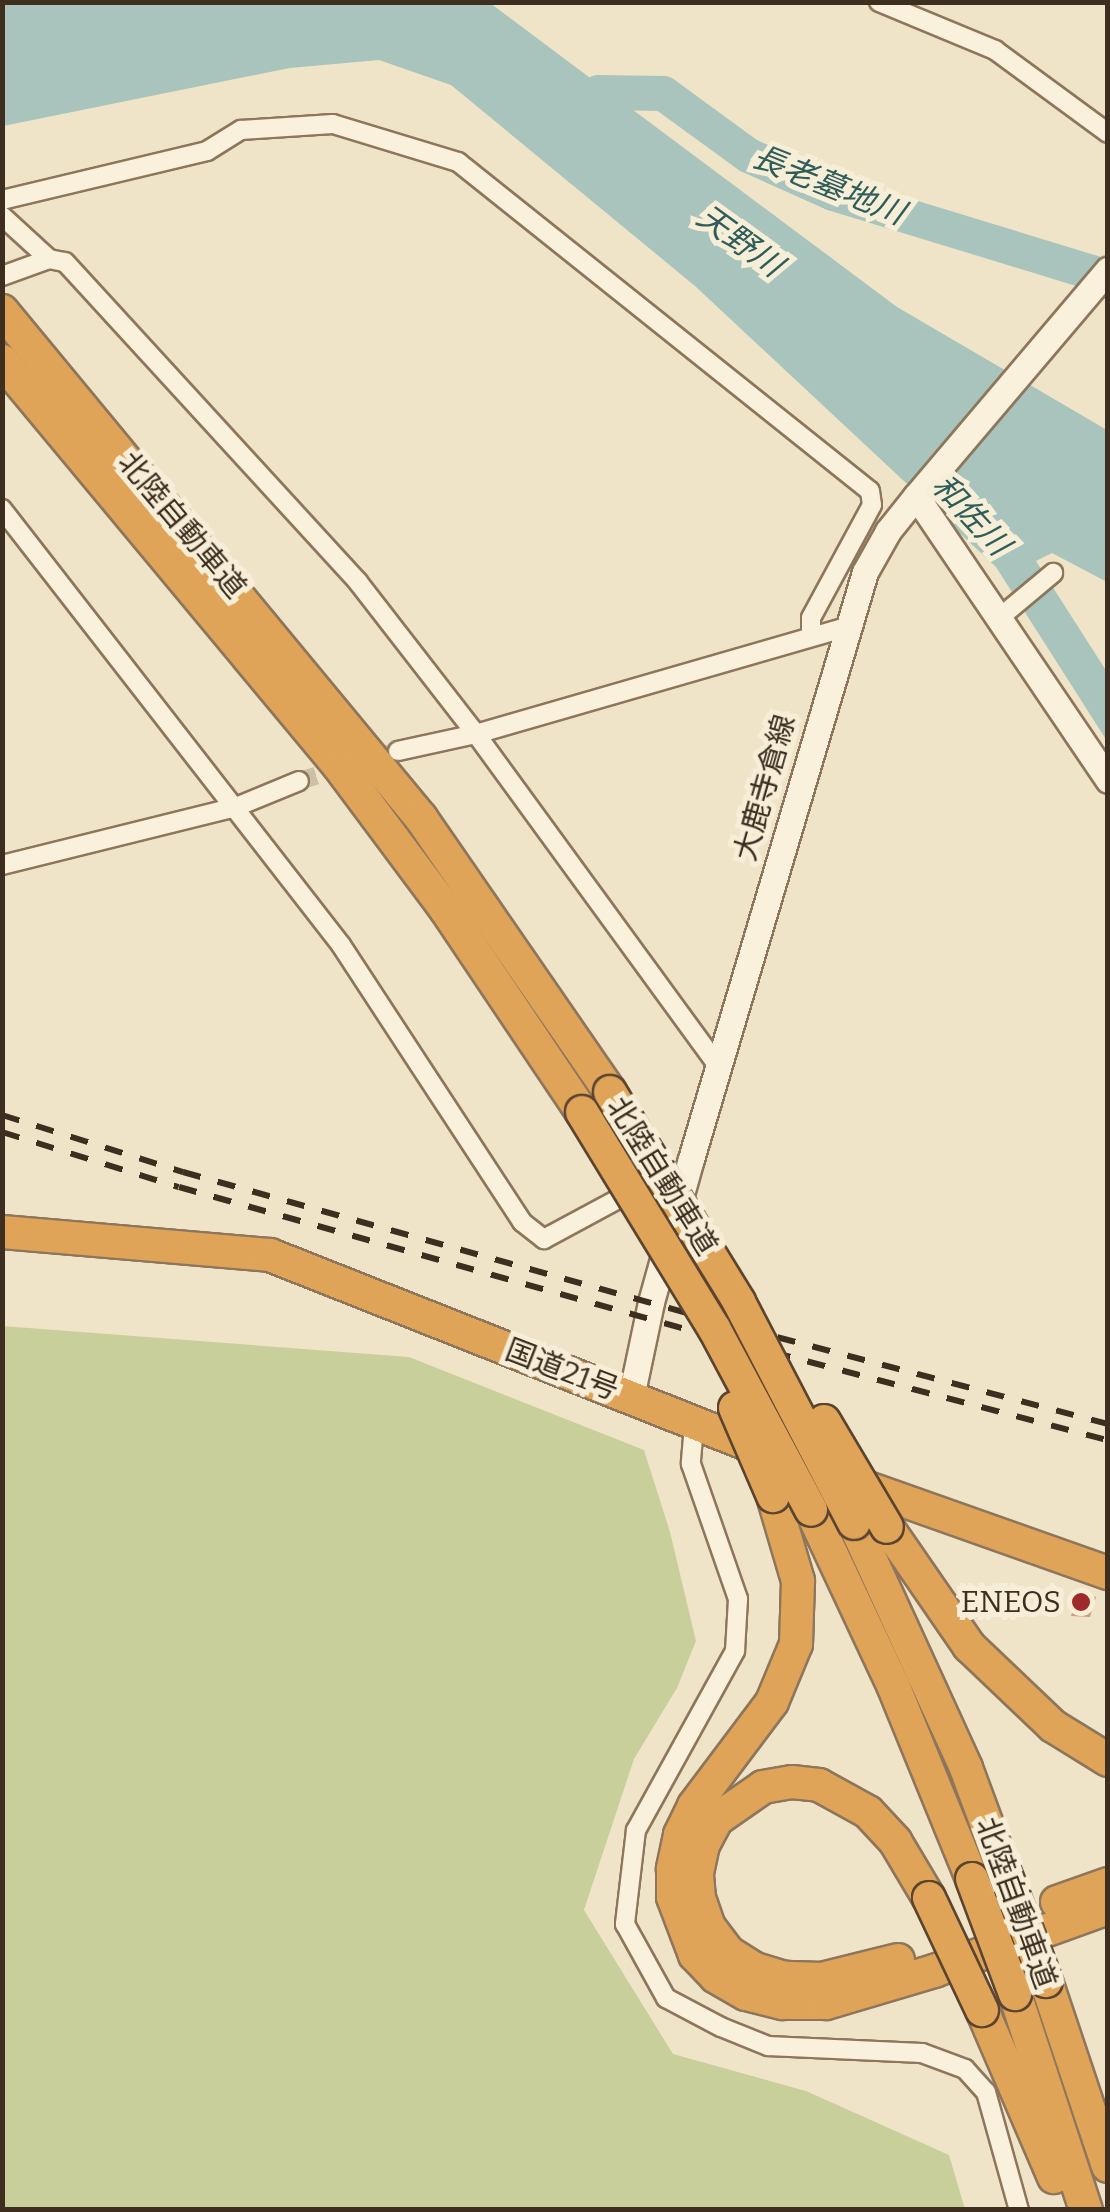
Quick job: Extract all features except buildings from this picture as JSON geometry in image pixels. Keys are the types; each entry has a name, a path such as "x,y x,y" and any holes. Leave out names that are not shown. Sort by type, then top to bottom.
{"highway":[{"name":"北陸自動車道","path":"2,311 421,818 610,1092 739,1302 854,1523 966,1768 1046,1981 1108,2166"},
{"name":"北陸自動車道","path":"2,361 339,766 488,970 714,1328 811,1510 893,1685 1015,1994 1086,2210"},
{"path":"578,1114 695,1324 773,1496 798,1581 800,1616 796,1644 772,1702 694,1806 680,1834 672,1868 673,1897 696,1955 716,1977 746,1994 783,2004 826,2003 934,1971 1108,1908"},
{"path":"670,1188 759,1315 887,1527 968,1646 1053,1726 1108,1760"},
{"name":"国道21号","path":"2,1232 270,1255 631,1397 694,1426 1108,1573"},
{"path":"1067,2210 982,2010 929,1898 895,1841 868,1812 818,1785 792,1782 763,1787 738,1800 710,1832 697,1873 698,1898 709,1927 728,1952 755,1969 785,1978 822,1979 928,1950 1108,1884"}],"main road":[{"name":"大鹿寺倉線","path":"631,1397 651,1302 691,1159 865,572 888,531 1108,270"},
{"path":"921,490 1004,613 1108,780"}],"street":[{"path":"880,2 996,50 1108,133"},
{"path":"2,200 207,151 241,130 333,124 458,162 870,491 872,505 811,618 811,635"},
{"path":"2,216 49,259 64,262 344,567 476,734 718,1066"},
{"path":"2,276 49,259"},
{"path":"2,508 342,945 522,1222 544,1239 691,1159"},
{"path":"1004,613 1053,573"},
{"path":"398,751 476,734 846,626"},
{"path":"2,865 236,807 299,781"},
{"path":"694,1426 691,1464 738,1600 736,1650 636,1830 624,1924 666,1998 722,2027 768,2046 922,2053 965,2069 986,2092 1018,2210"}],"green space":[{"path":"2,1326 409,1357 644,1450 670,1532 696,1641 677,1688 634,1759 584,1910 673,2054 806,2091 949,2155 965,2209 3,2209"}],"water":[{"path":"3,3 490,3 897,307 1107,430 1107,582 1052,553 1036,561 1107,672 1107,741 996,567 695,286 451,85 379,60 290,68 3,126"}],"waterway":[{"name":"長老墓地川","path":"569,115 598,92 663,93 748,155 833,193 1091,272 1108,281"}],"tunnel":[{"path":"299,781 398,751"}],"railway":[{"path":"2,1115 183,1172 708,1319 1108,1424"},
{"path":"2,1132 179,1187 703,1334 1108,1440"}],"place":[{"name":"ENEOS","path":"1081,1602"}],"water label":[{"name":"天野川","path":"740,241"},
{"name":"和佐川","path":"971,515"}]}
